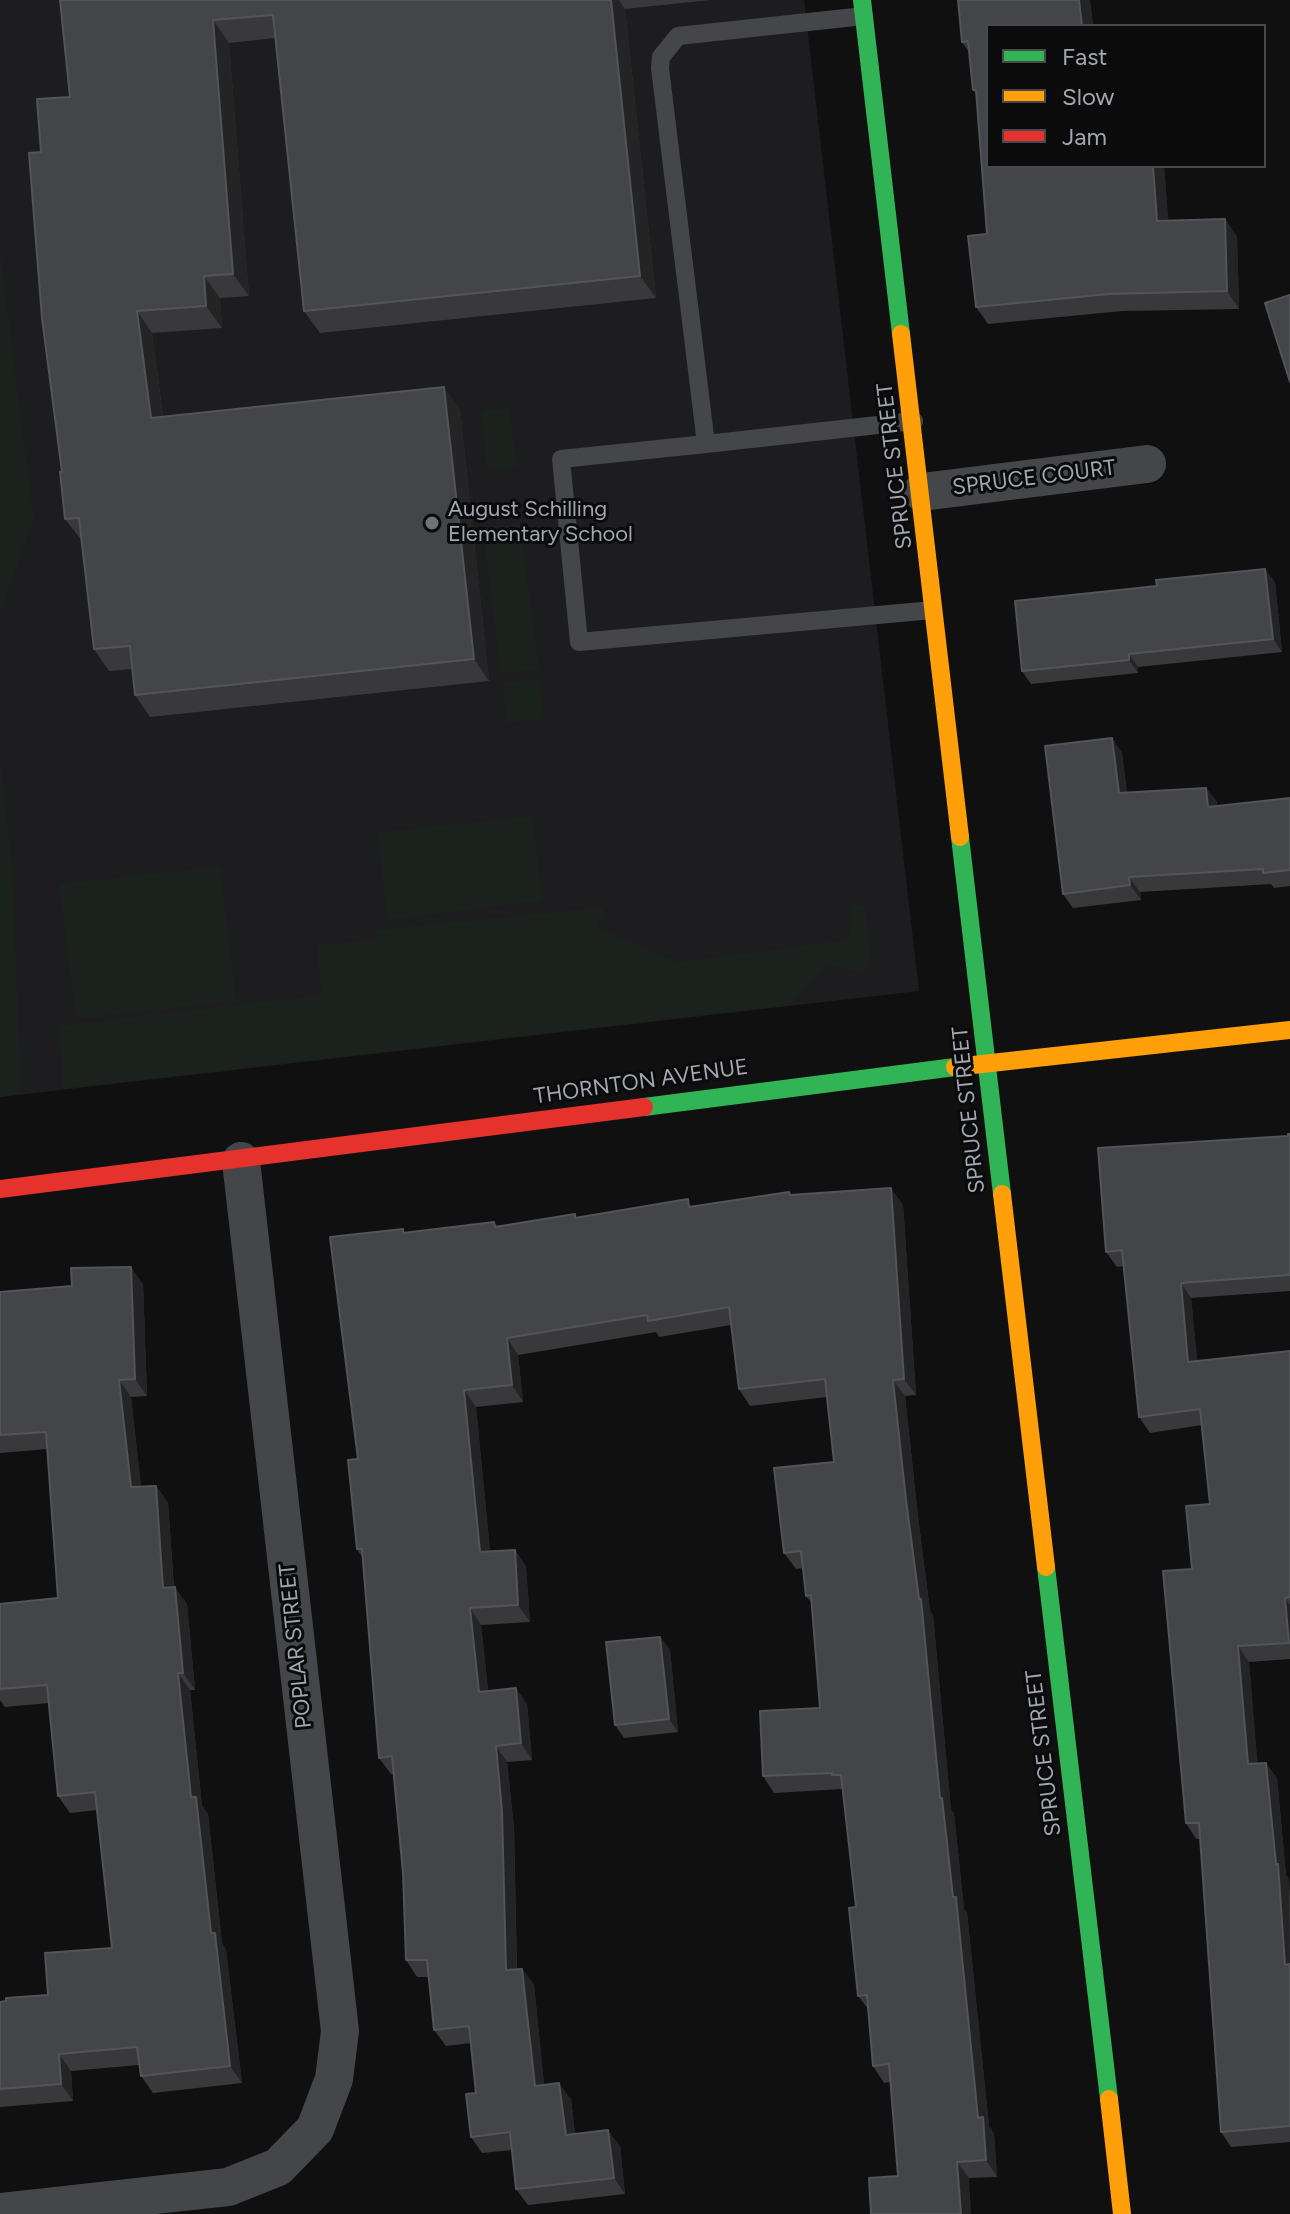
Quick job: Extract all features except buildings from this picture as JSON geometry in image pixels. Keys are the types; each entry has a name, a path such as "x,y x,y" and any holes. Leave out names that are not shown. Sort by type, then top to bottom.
{"street":[{"name":"SPRUCE STREET","path":"863,8 914,421 1122,2214"},
{"name":"SPRUCE COURT","path":"922,492 1147,464"},
{"name":"THORNTON AVENUE","path":"0,1189 241,1161 807,1084 1290,1030"},
{"name":"POPLAR STREET","path":"0,2212 228,2187 278,2167 315,2129 334,2079 340,2031 241,1161"}],"lane":[{"path":"706,444 661,57 678,36 863,8"},
{"path":"914,421 561,459 579,642 936,610"}],"shaded area":[{"name":"August Schilling Elementary School","path":"0,0 804,0 919,991 0,1097"},
{"path":"0,250 34,520 0,612"},
{"path":"510,408 517,467 487,470 481,411"},
{"path":"520,524 539,669 501,674 483,529"},
{"path":"540,679 544,719 507,723 502,683"},
{"path":"0,754 13,877 21,1094 0,1097"},
{"path":"533,816 542,901 387,920 378,832"},
{"path":"220,866 236,1001 76,1019 59,884"},
{"path":"865,905 872,966 860,973 826,964 791,1005 63,1089 59,1026 321,995 317,945 377,939 377,930 603,907 604,919 599,920 597,928 679,962 846,940 851,927 852,906"}],"traffic: fast":[{"path":"862,0 901,334"},
{"path":"960,837 1002,1194"},
{"path":"644,1107 955,1067"},
{"path":"1046,1567 1109,2099"}],"traffic: slow":[{"path":"901,334 960,837"},
{"path":"955,1067 1290,1030"},
{"path":"1002,1194 1046,1567"},
{"path":"1109,2099 1122,2214"}],"traffic: jam":[{"path":"0,1189 644,1107"}],"place":[{"name":"August Schilling Elementary School","path":"432,523"}]}
